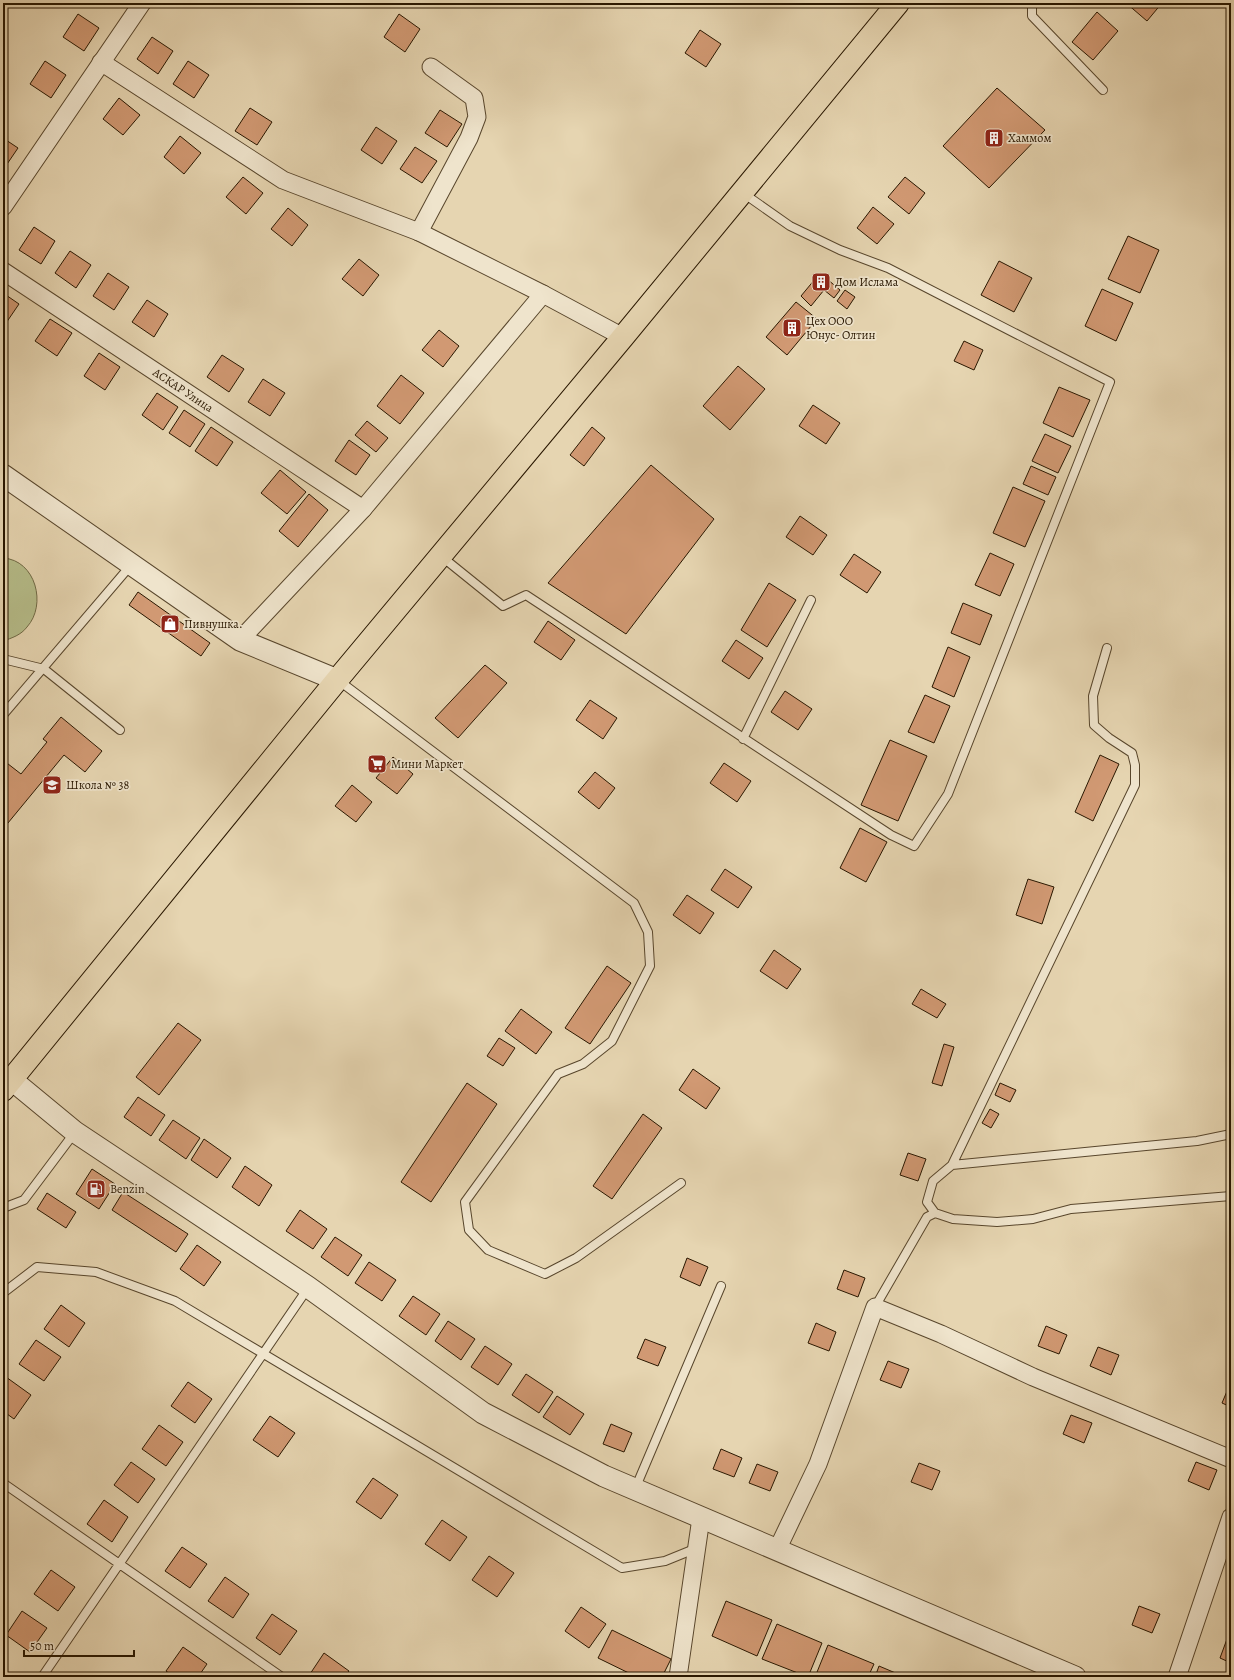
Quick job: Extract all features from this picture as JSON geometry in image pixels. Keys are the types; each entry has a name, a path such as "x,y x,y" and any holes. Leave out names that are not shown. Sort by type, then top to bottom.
{"highway":[{"path":"6,1081 898,3"}],"street":[{"path":"3,206 142,3"},
{"path":"101,62 283,180 418,232 543,294 623,337"},
{"path":"418,232 469,138 477,117 474,98 431,67"},
{"name":"АСКАР Улица","path":"3,271 363,509"},
{"path":"240,640 363,509 543,294"},
{"path":"3,475 240,640 337,680"},
{"path":"6,1081 75,1132 308,1287 483,1413 604,1476 635,1490 1075,1677"},
{"path":"777,1550 818,1464 875,1307 941,1334 1033,1377 1231,1459"},
{"path":"1177,1677 1231,1517"},
{"path":"678,1677 701,1518"}],"lane":[{"path":"1032,3 1032,16 1103,90"},
{"path":"440,556 503,606 526,596 891,835 914,846 948,794 1110,382 888,268 840,250 790,226 742,192"},
{"path":"3,715 44,669 131,564"},
{"path":"743,738 811,600"},
{"path":"1107,648 1093,696 1094,725 1109,738 1132,753 1135,765 1135,785 952,1165 933,1181 928,1202 935,1213 953,1219 997,1222 1033,1219 1071,1209 1231,1196"},
{"path":"3,659 44,669 120,730"},
{"path":"337,680 634,903 648,932 650,966 612,1041 583,1064 558,1074 465,1202 469,1230 488,1250 545,1274 576,1258 681,1184"},
{"path":"3,1208 24,1200 75,1132"},
{"path":"952,1165 1197,1141 1231,1134"},
{"path":"875,1307 927,1217 935,1213"},
{"path":"3,1293 37,1267 96,1272 175,1301 622,1568 665,1561 697,1548"},
{"path":"635,1490 721,1286"},
{"path":"42,1677 308,1287"},
{"path":"3,1483 282,1677"}],"green space":[{"path":"3,558 14,561 23,567 30,575 35,585 37,596 33,618 25,630 3,641"}],"building":[{"path":"1126,3 1162,3 1147,21"},
{"path":"1097,12 1118,31 1093,60 1072,42"},
{"path":"78,14 99,28 84,51 63,37"},
{"path":"399,14 420,29 405,52 384,37"},
{"path":"700,30 721,44 706,67 685,53"},
{"path":"152,37 173,51 158,74 137,59"},
{"path":"45,61 66,75 51,98 30,84"},
{"path":"188,61 209,75 194,98 173,84"},
{"name":"Хаммом","path":"997,88 1045,130 989,188 943,146"},
{"path":"119,98 140,115 123,135 103,119"},
{"path":"250,108 272,122 257,145 235,131"},
{"path":"440,110 462,124 447,147 425,133"},
{"path":"376,127 397,141 382,164 361,150"},
{"path":"180,136 201,153 184,174 164,157"},
{"path":"3,138 18,148 3,170"},
{"path":"415,147 437,161 422,183 400,169"},
{"path":"243,177 263,193 246,214 226,197"},
{"path":"905,177 925,193 909,214 888,197"},
{"path":"873,207 894,224 877,244 857,228"},
{"path":"288,208 308,225 292,246 271,229"},
{"path":"34,227 55,241 41,264 19,250"},
{"path":"1128,236 1159,250 1140,293 1108,279"},
{"path":"70,251 91,265 76,288 55,273"},
{"path":"359,259 379,275 363,296 342,279"},
{"path":"999,261 1032,278 1014,312 981,295"},
{"path":"108,273 129,287 114,310 93,296"},
{"name":"Дом Ислама","path":"820,273 840,290 834,298 824,290 811,306 801,296"},
{"path":"1102,289 1133,303 1116,341 1085,326"},
{"path":"845,290 855,297 847,309 837,301"},
{"path":"3,293 19,304 4,326 3,326"},
{"path":"147,300 168,314 154,337 132,322"},
{"name":"Цех ООО Юнус- Олтин","path":"796,302 817,319 787,355 766,337"},
{"path":"50,319 72,333 57,356 35,341"},
{"path":"439,330 459,346 443,367 422,350"},
{"path":"964,341 983,350 974,370 954,361"},
{"path":"99,353 120,367 105,390 84,376"},
{"path":"222,355 244,369 229,392 207,377"},
{"path":"738,366 765,389 730,430 703,406"},
{"path":"401,375 424,393 400,424 377,406"},
{"path":"263,379 285,393 270,416 248,402"},
{"path":"1059,387 1090,400 1073,437 1043,423"},
{"path":"157,393 178,407 163,430 142,415"},
{"path":"813,405 840,423 826,444 799,426"},
{"path":"184,410 205,424 190,447 169,433"},
{"path":"367,421 388,438 376,452 355,435"},
{"path":"211,427 233,442 217,466 195,451"},
{"path":"592,427 605,438 584,466 570,455"},
{"path":"1045,434 1071,446 1058,473 1032,461"},
{"path":"349,440 370,455 356,475 335,461"},
{"path":"651,465 714,519 626,634 548,583"},
{"path":"1031,466 1056,477 1048,495 1023,484"},
{"path":"280,470 306,492 287,514 261,493"},
{"path":"1013,487 1045,501 1025,547 993,533"},
{"path":"309,494 328,510 298,547 279,531"},
{"path":"800,516 827,535 813,555 786,537"},
{"path":"990,553 1014,564 1000,596 975,585"},
{"path":"854,554 881,572 867,593 840,575"},
{"path":"769,583 796,600 767,647 741,630"},
{"name":"Пивнушка.","path":"138,592 210,643 201,656 129,605"},
{"path":"963,603 992,615 980,645 951,633"},
{"path":"548,621 575,640 561,660 534,642"},
{"path":"736,640 763,658 749,679 722,661"},
{"path":"948,647 970,657 954,697 932,687"},
{"path":"485,665 507,683 458,738 435,718"},
{"path":"785,691 812,709 798,730 771,712"},
{"path":"925,695 950,706 934,743 908,732"},
{"path":"590,700 617,718 603,739 576,720"},
{"path":"61,717 102,751 85,772 64,755 3,829 3,760 21,774 47,742 43,739"},
{"path":"890,740 927,756 898,821 861,805"},
{"path":"1100,755 1119,764 1093,821 1075,812"},
{"path":"393,757 413,774 397,794 376,778"},
{"path":"724,763 751,781 737,802 710,783"},
{"path":"595,772 615,788 599,809 578,792"},
{"path":"352,785 372,802 356,822 335,806"},
{"path":"860,828 887,842 866,882 840,868"},
{"path":"725,869 752,887 738,908 711,890"},
{"path":"1028,879 1054,887 1042,924 1016,915"},
{"path":"687,895 714,913 700,934 673,915"},
{"path":"774,950 801,969 787,989 760,971"},
{"path":"607,966 631,983 590,1044 565,1028"},
{"path":"921,989 946,1004 937,1018 912,1004"},
{"path":"521,1009 552,1032 536,1054 505,1031"},
{"path":"178,1023 201,1040 159,1095 136,1077"},
{"path":"499,1038 515,1048 503,1066 487,1056"},
{"path":"944,1044 954,1047 942,1086 932,1083"},
{"path":"693,1069 720,1088 706,1109 679,1090"},
{"path":"467,1083 497,1104 431,1202 401,1182"},
{"path":"1000,1083 1016,1090 1010,1102 995,1095"},
{"path":"138,1097 165,1115 151,1136 124,1117"},
{"path":"990,1109 999,1114 991,1128 982,1123"},
{"path":"643,1114 662,1128 612,1199 593,1186"},
{"path":"173,1120 200,1138 186,1159 159,1140"},
{"path":"204,1139 231,1158 217,1178 191,1160"},
{"path":"908,1153 926,1159 918,1181 900,1175"},
{"path":"245,1166 272,1185 259,1206 232,1187"},
{"name":"Benzin","path":"92,1169 115,1184 99,1209 76,1194"},
{"path":"123,1192 188,1234 176,1252 112,1210"},
{"path":"47,1193 76,1212 66,1228 37,1209"},
{"path":"300,1210 327,1229 313,1249 286,1231"},
{"path":"335,1237 362,1255 348,1276 321,1257"},
{"path":"197,1245 221,1262 204,1286 180,1269"},
{"path":"687,1258 708,1267 700,1286 680,1277"},
{"path":"369,1262 396,1280 382,1301 355,1283"},
{"path":"844,1270 865,1278 858,1297 837,1289"},
{"path":"413,1296 440,1314 426,1335 399,1316"},
{"path":"61,1305 85,1323 69,1347 44,1329"},
{"path":"448,1321 475,1339 461,1360 435,1341"},
{"path":"816,1323 836,1332 829,1351 808,1343"},
{"path":"1046,1326 1067,1335 1059,1354 1038,1346"},
{"path":"645,1339 666,1347 658,1366 637,1358"},
{"path":"36,1340 61,1357 44,1381 19,1364"},
{"path":"485,1346 512,1364 498,1385 471,1367"},
{"path":"1098,1347 1119,1355 1111,1375 1090,1366"},
{"path":"888,1361 909,1369 901,1388 880,1380"},
{"path":"526,1374 553,1392 539,1413 512,1395"},
{"path":"6,1377 31,1395 14,1419 3,1411 3,1382"},
{"path":"188,1382 212,1399 195,1423 171,1406"},
{"path":"1231,1384 1231,1407 1222,1403"},
{"path":"557,1396 584,1414 570,1435 543,1417"},
{"path":"1071,1415 1092,1423 1084,1443 1063,1434"},
{"path":"270,1416 295,1433 278,1457 253,1440"},
{"path":"611,1424 632,1433 624,1452 603,1444"},
{"path":"159,1425 183,1442 166,1466 142,1449"},
{"path":"721,1449 742,1458 734,1477 713,1469"},
{"path":"131,1462 155,1479 138,1503 114,1485"},
{"path":"1196,1462 1217,1470 1209,1490 1188,1481"},
{"path":"919,1463 940,1471 932,1490 911,1482"},
{"path":"757,1464 778,1472 770,1491 749,1483"},
{"path":"373,1478 398,1495 381,1519 356,1502"},
{"path":"104,1500 128,1517 112,1542 87,1524"},
{"path":"442,1520 467,1537 450,1561 425,1544"},
{"path":"182,1547 207,1564 190,1588 165,1571"},
{"path":"489,1556 514,1573 497,1597 472,1580"},
{"path":"51,1570 75,1587 58,1611 34,1594"},
{"path":"225,1577 249,1594 233,1618 208,1601"},
{"path":"726,1601 772,1620 757,1656 712,1636"},
{"path":"1139,1606 1160,1614 1152,1633 1132,1625"},
{"path":"581,1607 606,1624 589,1648 565,1631"},
{"path":"22,1611 47,1628 30,1652 6,1635"},
{"path":"272,1614 297,1631 280,1655 256,1638"},
{"path":"777,1624 822,1643 808,1677 762,1659"},
{"path":"612,1630 671,1659 662,1677 637,1677 598,1658"},
{"path":"1227,1639 1231,1640 1231,1663 1220,1658"},
{"path":"828,1645 874,1664 868,1677 815,1677"},
{"path":"183,1647 207,1664 198,1677 174,1677 166,1671"},
{"path":"324,1653 349,1671 344,1677 308,1677"},
{"path":"879,1666 905,1677 875,1677"}],"place":[{"name":"Хаммом","path":"994,138"},
{"name":"Дом Ислама","path":"821,282"},
{"name":"Цех ООО Юнус- Олтин","path":"792,328"},
{"name":"Пивнушка.","path":"170,624"},
{"name":"Мини Маркет","path":"377,764"},
{"name":"Школа № 38","path":"52,785"},
{"name":"Benzin","path":"96,1189"}]}
